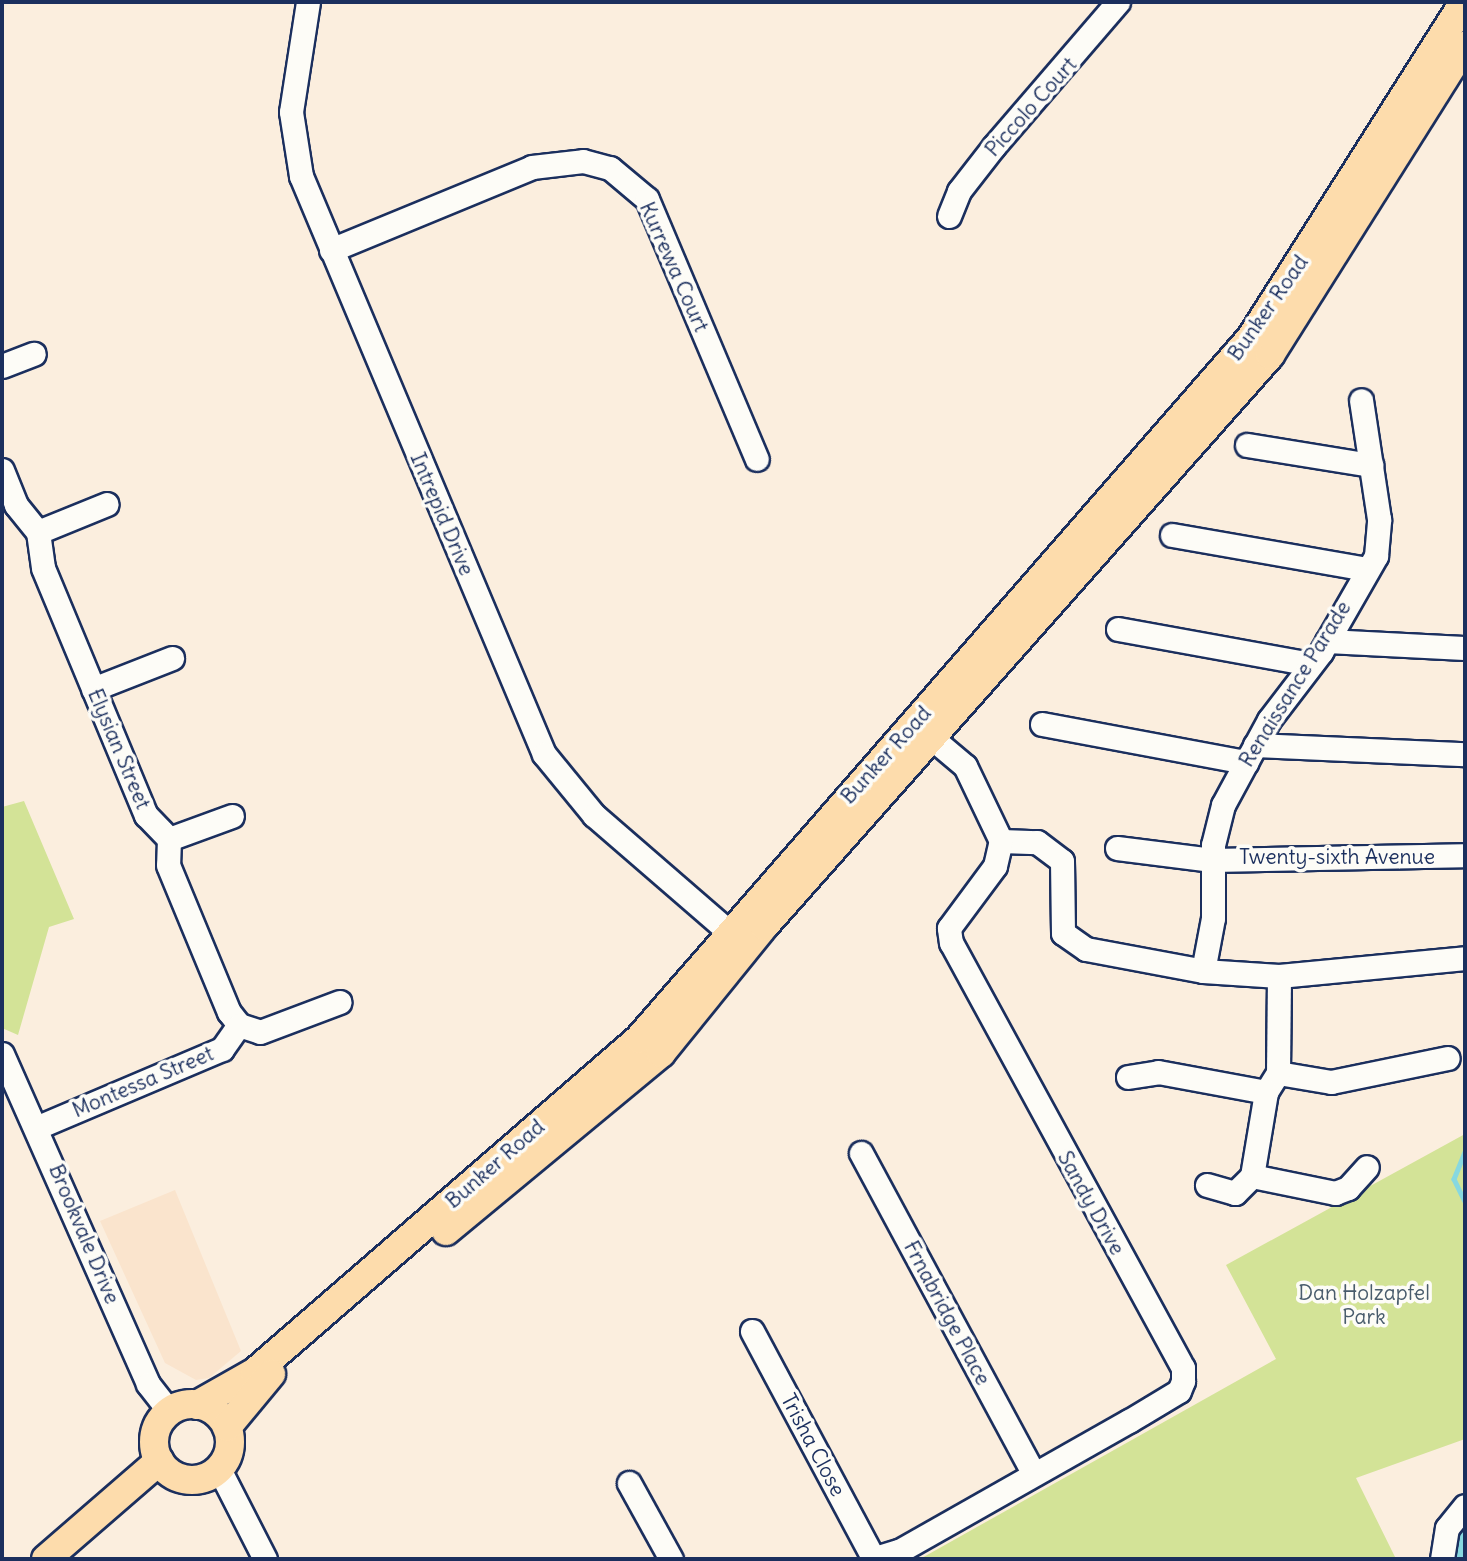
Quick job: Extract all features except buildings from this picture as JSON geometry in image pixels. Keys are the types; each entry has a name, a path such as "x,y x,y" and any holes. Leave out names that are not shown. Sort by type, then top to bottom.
{"main road":[{"name":"Bunker Road","path":"1261,346 1464,2"},
{"name":"Bunker Road","path":"183,1408 255,1372 639,1039 739,941 1261,346 1465,45"},
{"name":"Bunker Road","path":"227,1427 263,1381 661,1053 739,941"},
{"path":"183,1408 227,1427 230,1450 219,1469 187,1480 159,1461 154,1440 183,1408"},
{"path":"46,1559 159,1461"}],"street":[{"name":"Intrepid Drive","path":"308,2 291,112 301,176 544,754 594,816 739,941"},
{"name":"Piccolo Court","path":"949,216 959,191 1118,2"},
{"name":"Kurrewa Court","path":"331,250 532,167 583,161 610,168 647,200 757,459"},
{"path":"2,366 34,354"},
{"name":"Renaissance Parade","path":"1203,971 1213,918 1212,860 1223,805 1251,753 1326,641 1376,556 1379,519 1361,400"},
{"path":"1247,445 1371,465"},
{"path":"2,470 16,505 38,531 107,504"},
{"name":"Elysian Street","path":"38,531 43,568 146,815 169,839"},
{"path":"1172,535 1366,569"},
{"path":"1118,629 1311,664"},
{"path":"1326,641 1464,648"},
{"path":"93,689 172,658"},
{"path":"1042,724 1251,753 1465,754"},
{"path":"923,731 965,766 1001,841 1037,842 1062,861 1065,882 1058,913 1075,945 1203,971 1279,976 1465,958"},
{"path":"232,816 169,839 168,865 239,1025 260,1032 340,1002"},
{"name":"Sandy Drive","path":"873,1559 899,1551 1179,1391 1183,1381 1183,1368 951,943 950,928 995,866 1001,841"},
{"name":"Twenty-sixth Avenue","path":"1117,848 1212,860 1463,855"},
{"path":"1207,1185 1235,1193 1252,1176 1266,1093 1278,1073 1279,976"},
{"name":"Montessa Street","path":"38,1127 222,1049 239,1025"},
{"name":"Brookvale Drive","path":"2,1054 38,1127 148,1384 183,1408"},
{"path":"1278,1073 1331,1082 1448,1058"},
{"path":"1128,1077 1158,1072 1266,1093"},
{"name":"Frnabridge Place","path":"861,1153 1033,1473"},
{"path":"1252,1176 1335,1193 1348,1188 1367,1167"},
{"name":"Trisha Close","path":"752,1331 873,1559"},
{"path":"219,1469 265,1559"},
{"path":"629,1483 671,1559"},
{"path":"1441,1559 1447,1528 1465,1506"}],"shaded area":[{"path":"175,1190 241,1351 209,1378 196,1380 165,1363 100,1221"}],"green space":[{"path":"24,801 74,919 49,927 18,1035 2,1028 2,807"},
{"name":"Dan Holzapfel Park","path":"1465,1134 1465,1439 1356,1478 1396,1559 920,1559 1276,1359 1226,1265"}],"water":[{"path":"1465,1522 1465,1559 1451,1559 1457,1533"}],"waterway":[{"path":"1465,1152 1454,1179 1465,1202"}]}
